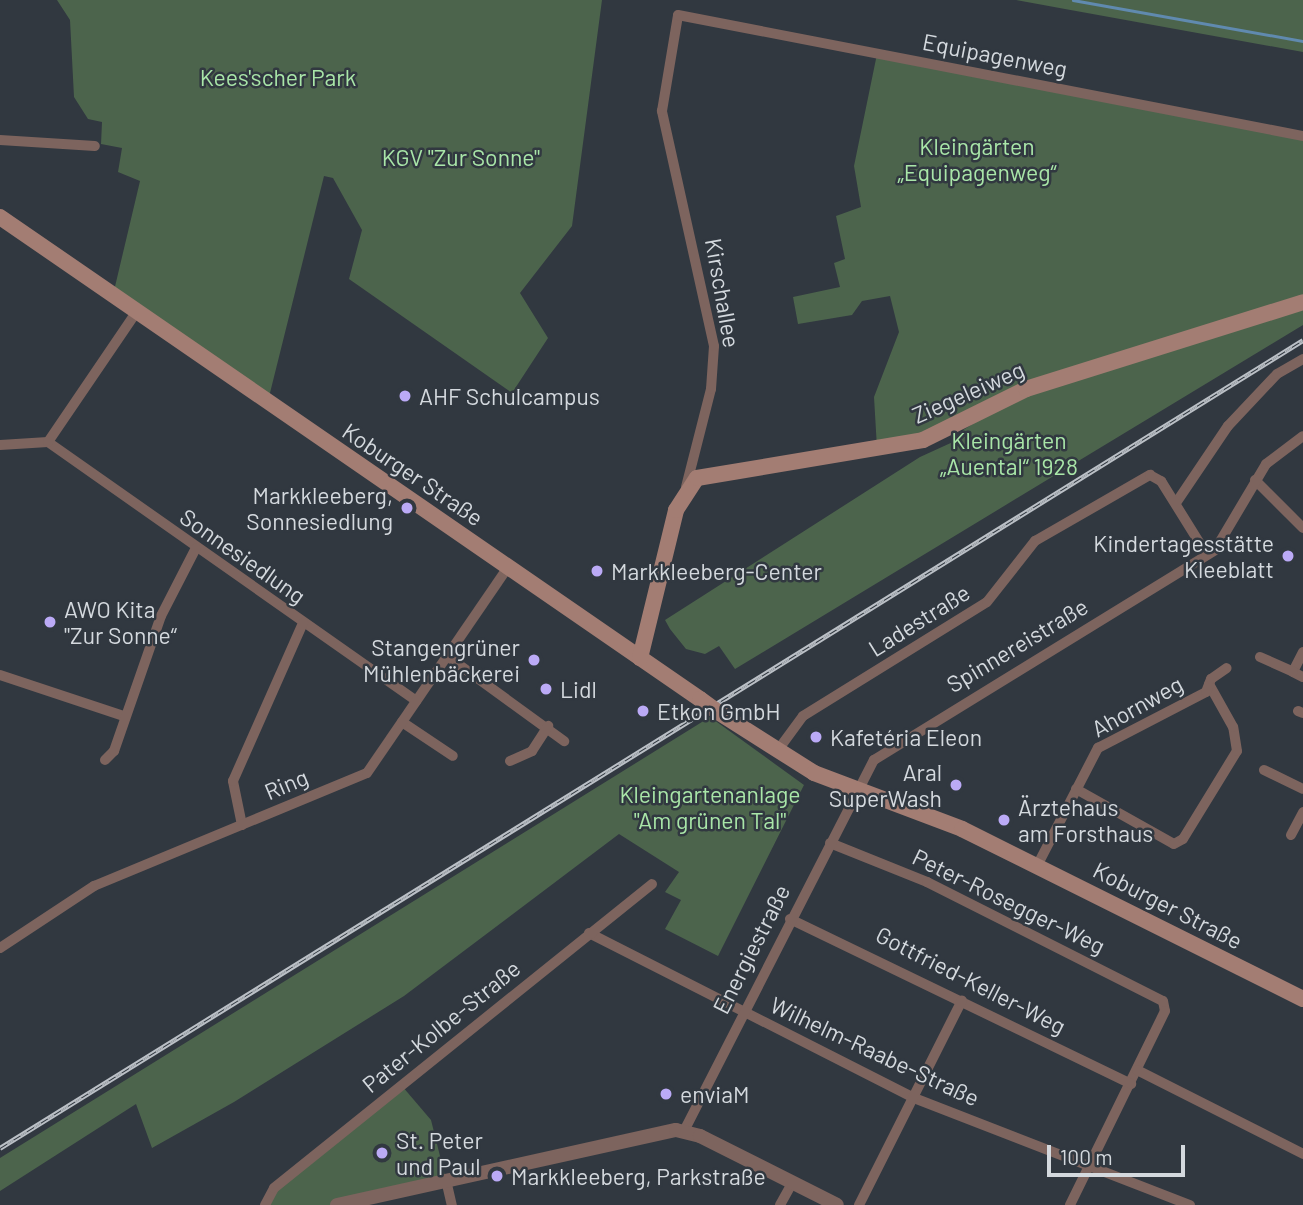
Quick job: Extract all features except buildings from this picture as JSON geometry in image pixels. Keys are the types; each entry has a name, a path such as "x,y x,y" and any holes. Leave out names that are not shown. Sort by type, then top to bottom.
{"main road":[{"name":"Koburger Straße","path":"0,217 699,699 778,750 804,764 1038,864 1303,999"},
{"name":"Ziegeleiweg","path":"686,487 719,471 923,440 1026,389 1303,302"},
{"name":"Kirschallee","path":"640,658 686,487"}],"street":[{"name":"Equipagenweg","path":"678,15 1303,136"},
{"name":"Kirschallee","path":"678,15 662,111 714,346 711,389 686,487"},
{"path":"0,140 95,146"},
{"path":"0,445 48,442 137,311"},
{"path":"1207,555 1176,503 1228,426 1277,374 1303,359"},
{"name":"Spinnereistraße","path":"858,787 883,752 1207,555 1222,543 1266,464 1303,436"},
{"name":"Sonnesiedlung","path":"48,442 100,482 416,701"},
{"name":"Ladestraße","path":"778,750 803,716 988,602 1035,541 1083,510 1150,475 1176,503"},
{"path":"1255,480 1303,528"},
{"path":"105,760 161,616 196,548"},
{"name":"Ring","path":"0,948 94,886 368,773 509,566"},
{"path":"242,825 233,781 303,623"},
{"path":"1260,657 1298,675 1303,652"},
{"path":"447,656 548,726 564,741"},
{"name":"Ahornweg","path":"1038,864 1098,748 1145,720 1156,722 1227,668"},
{"path":"0,675 124,716"},
{"path":"1076,789 1174,844 1184,839 1237,751 1233,727 1209,684"},
{"path":"402,722 453,756"},
{"path":"510,761 532,751 548,726"},
{"path":"1264,771 1303,789"},
{"name":"Energiestraße","path":"684,1131 858,787"},
{"path":"1291,835 1303,812"},
{"name":"Peter-Rosegger-Weg","path":"830,843 927,882 1165,1005 1137,1070"},
{"name":"Pater-Kolbe-Straße","path":"265,1205 274,1188 652,884"},
{"name":"Gottfried-Keller-Weg","path":"790,919 1131,1084"},
{"name":"Wilhelm-Raabe-Straße","path":"589,933 914,1098 1190,1205"},
{"path":"859,1205 962,1000"},
{"path":"1070,1205 1137,1070 1303,1154"},
{"path":"338,1205 684,1131 837,1205"},
{"path":"446,1180 452,1205"},
{"path":"780,1205 792,1182"}],"green space":[{"path":"57,0 602,0 572,226 520,293 548,338 512,393 349,279 362,230 333,178 324,176 268,401 113,295 140,181 118,172 122,148 101,144 102,122 88,119 74,97 70,20"},
{"path":"1016,0 1303,0 1303,52 1065,9"},
{"name":"Kleingärten „Equipagenweg“","path":"877,54 1303,136 1303,302 1026,389 942,434 877,448 874,397 899,332 890,296 862,301 852,315 798,324 793,297 840,287 834,263 845,259 836,216 861,207 854,166"},
{"name":"Kleingärten „Auental“ 1928","path":"1303,308 1303,325 735,669 719,646 705,654 686,649 665,620 920,457 966,436 963,430 1010,401"},
{"name":"Kleingartenanlage \"Am grünen Tal\"","path":"710,717 804,785 718,956 665,929 681,900 665,892 679,872 619,834 404,996 234,1102 152,1148 136,1104 0,1191 0,1158"},
{"path":"402,1086 431,1120 446,1180 337,1205 265,1205 269,1193"}],"waterway":[{"path":"1073,0 1303,41"}],"railway":[{"path":"0,1148 1303,340"}],"place":[{"name":"AHF Schulcampus","path":"405,396"},
{"name":"Markkleeberg, Sonnesiedlung","path":"407,508"},
{"name":"Kindertagesstätte Kleeblatt","path":"1288,556"},
{"name":"Markkleeberg-Center","path":"597,571"},
{"name":"AWO Kita \"Zur Sonne“","path":"50,622"},
{"name":"Stangengrüner Mühlenbäckerei","path":"534,660"},
{"name":"Lidl","path":"546,689"},
{"name":"Etkon GmbH","path":"643,711"},
{"name":"Kafetéria Eleon","path":"816,737"},
{"name":"Aral SuperWash","path":"956,785"},
{"name":"Ärztehaus am Forsthaus","path":"1004,820"},
{"name":"enviaM","path":"666,1094"},
{"name":"St. Peter und Paul","path":"382,1153"},
{"name":"Markkleeberg, Parkstraße","path":"497,1176"}],"park label":[{"name":"Kees'scher Park","path":"278,77"},
{"name":"KGV \"Zur Sonne\"","path":"461,157"}]}
